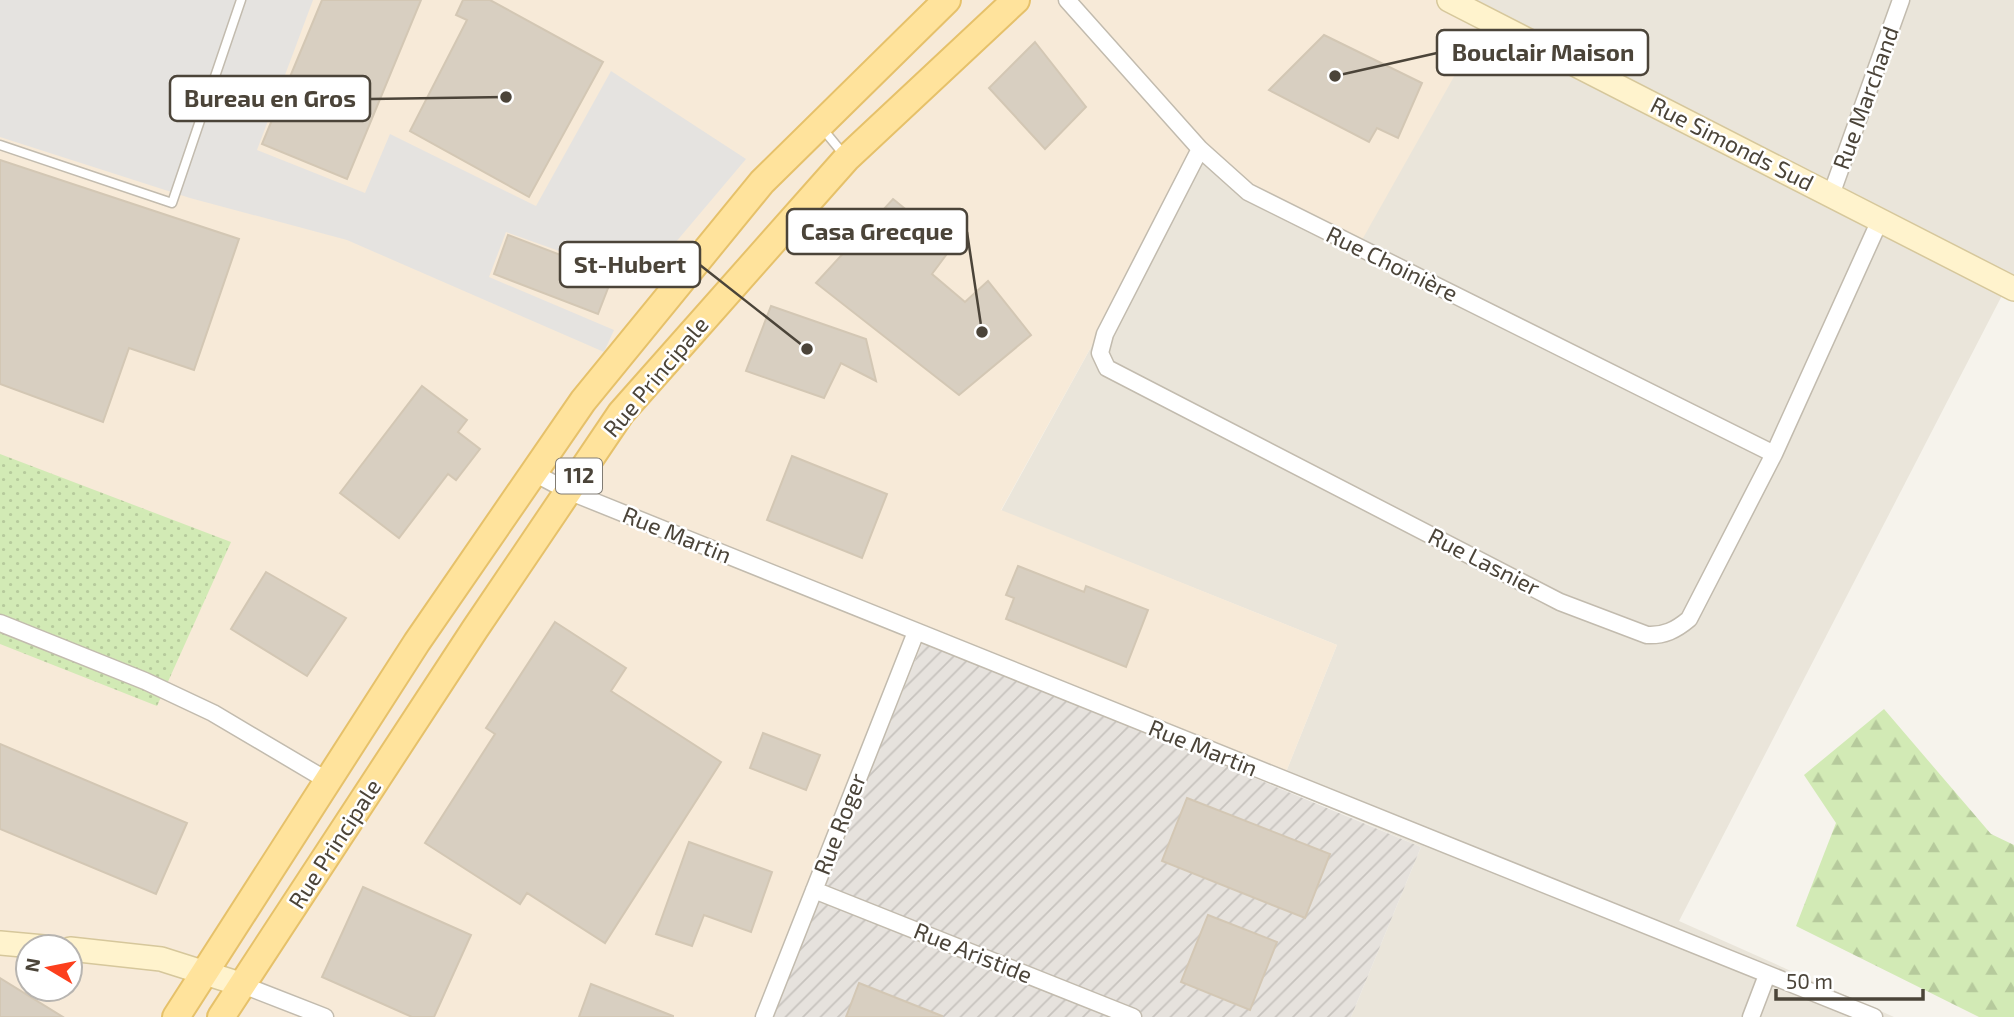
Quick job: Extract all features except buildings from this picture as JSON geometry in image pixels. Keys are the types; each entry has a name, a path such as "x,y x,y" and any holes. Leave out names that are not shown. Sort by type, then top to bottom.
{"main road":[{"name":"Rue Principale","path":"176,1017 417,642 583,401 762,181 947,0"},
{"name":"Rue Principale","path":"221,1017 475,629 621,414 847,158 1016,0"}],"street":[{"name":"Rue Choinière","path":"1067,0 1200,149 1248,192 1774,454"},
{"name":"Rue Simonds Sud","path":"1449,0 2014,289"},
{"name":"Rue Marchand","path":"1831,195 1901,0"},
{"name":"Rue Lasnier","path":"1200,149 1105,334 1100,353 1107,368 1560,602 1647,635 1659,635 1689,619 1774,454 1880,220"},
{"name":"Rue Martin","path":"534,473 568,491 1874,1017"},
{"path":"0,623 145,681 201,707 328,781"},
{"name":"Rue Roger","path":"764,1017 916,632"},
{"name":"Rue Aristide","path":"814,890 1133,1017"},
{"path":"84,951 161,959 243,985 325,1017"},
{"path":"1751,1017 1767,975"}],"lane":[{"path":"0,145 172,203 241,0"},
{"path":"819,125 847,158"}],"shaded area":[{"path":"0,0 1449,0 1487,18 1358,247 1248,192 1200,150 1001,510 1337,645 1280,787 923,641 814,890 764,1017 0,1017"},
{"path":"0,0 313,0 257,150 365,193 390,134 536,206 611,71 746,159 643,281 506,232 489,277 614,330 604,352 347,240 190,198 0,137"},
{"path":"1449,0 2014,0 2014,278 2011,278 1679,921 1894,1017 1351,1017 1421,847 1280,787 1337,645 1001,511 1200,149"},
{"path":"923,641 1421,847 1351,1017 771,1017"}],"green space":[{"path":"0,454 231,542 157,706 0,644"},
{"path":"1884,709 1991,834 2014,845 2014,1017 1979,1017 1796,926 1836,823 1804,775"}],"place":[{"name":"Bouclair Maison","path":"1335,76"},
{"name":"Bureau en Gros","path":"506,97"},
{"name":"Casa Grecque","path":"982,332"},
{"name":"St-Hubert","path":"807,349"}]}
